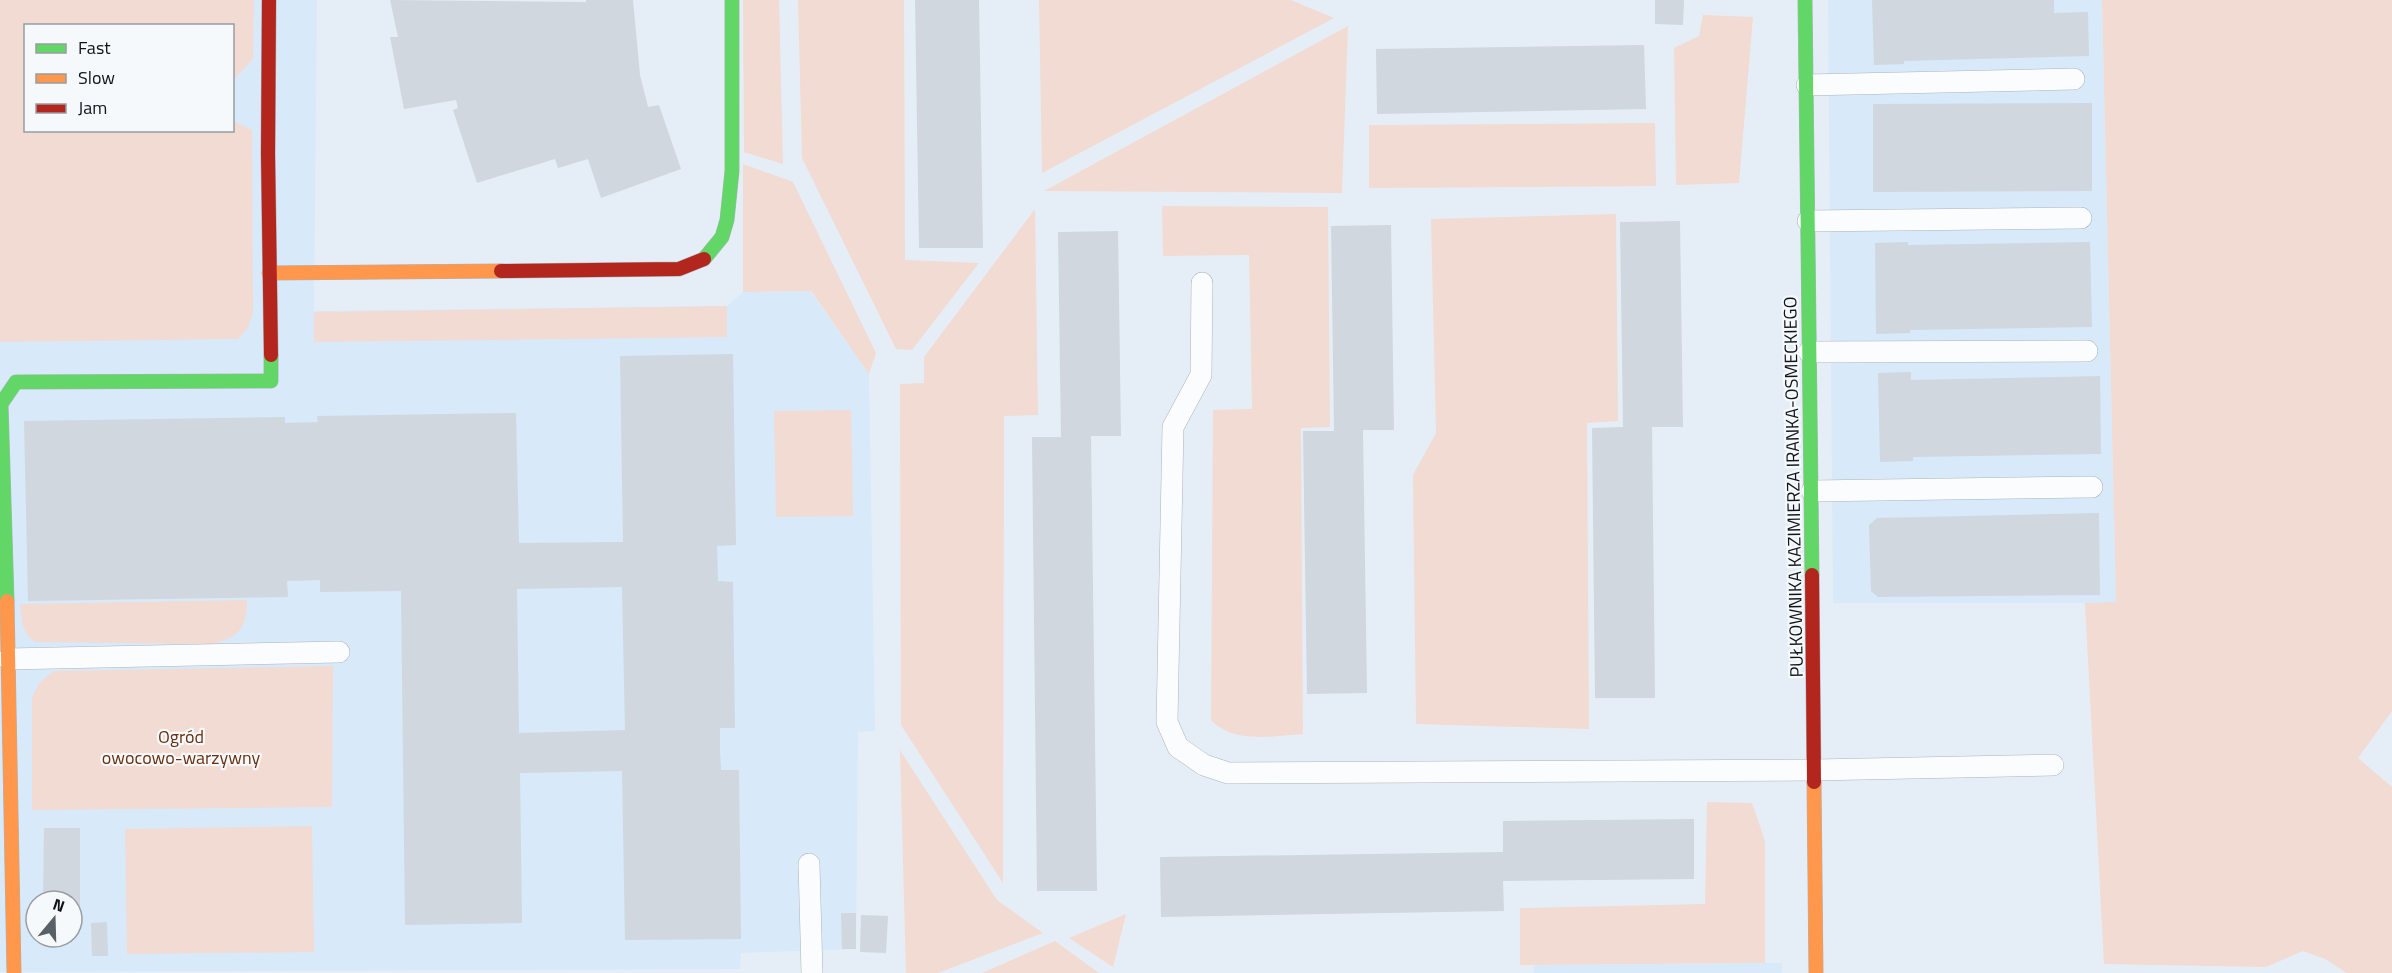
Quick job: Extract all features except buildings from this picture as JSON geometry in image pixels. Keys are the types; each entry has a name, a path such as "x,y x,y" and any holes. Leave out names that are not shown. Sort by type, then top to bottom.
{"street":[{"path":"14,973 1,404 16,382 271,381 269,0"},
{"path":"269,273 680,269 702,261 722,237 727,220 732,171 732,0"},
{"name":"PUŁKOWNIKA KAZIMIERZA IRANKA-OSMECKIEGO","path":"1806,0 1816,973"}],"lane":[{"path":"1806,85 2074,79"},
{"path":"1808,221 2081,218"},
{"path":"1202,283 1201,375 1173,428 1167,722 1178,747 1204,765 1228,773 1815,770 2053,765"},
{"path":"1809,352 2086,351"},
{"path":"1812,491 2092,487"},
{"path":"8,659 339,652"},
{"path":"809,864 812,973"}],"shaded area":[{"path":"0,0 317,0 314,311 727,306 743,292 810,291 869,374 875,731 858,732 856,949 741,953 740,969 0,972"},
{"path":"1828,0 2102,0 2116,603 1833,603"},
{"path":"1782,963 1782,973 1534,973 1534,965"}],"green space":[{"path":"0,0 254,0 253,59 235,78 234,24 24,24 24,132 234,132 234,121 252,130 253,312 248,328 238,339 0,342"},
{"path":"743,0 779,0 783,164 744,152"},
{"path":"798,0 904,0 905,260 979,263 912,350 896,349 802,158"},
{"path":"1039,0 1291,0 1334,18 1042,173"},
{"path":"2102,0 2392,0 2392,711 2358,758 2392,787 2392,973 2347,973 2325,959 2303,951 2266,967 2104,964 2085,603 2116,602"},
{"path":"1703,15 1753,17 1739,183 1676,185 1674,48 1699,36"},
{"path":"1348,26 1342,193 1044,191"},
{"path":"1655,123 1656,186 1369,188 1369,125"},
{"path":"743,164 793,182 876,353 869,374 811,291 743,292"},
{"path":"1162,206 1328,207 1330,427 1301,428 1303,734 1267,737 1242,736 1220,728 1211,720 1213,410 1252,409 1249,255 1163,256"},
{"path":"1035,209 1038,415 1004,416 1003,883 901,725 900,384 924,383 924,357"},
{"path":"1616,214 1618,421 1587,423 1589,729 1416,724 1413,475 1436,433 1431,219"},
{"path":"727,306 727,337 314,342 314,312"},
{"path":"851,410 853,516 776,517 774,411"},
{"path":"247,600 247,610 240,630 229,638 212,644 35,642 25,630 20,604"},
{"name":"Ogród owocowo-warzywny","path":"333,666 332,807 32,810 32,697 40,682 54,671"},
{"path":"900,750 997,900 1043,933 938,973 906,973"},
{"path":"1707,802 1752,803 1765,841 1765,963 1520,965 1520,908 1705,904"},
{"path":"312,826 314,952 127,954 125,829"},
{"path":"1126,914 1113,967 1069,938"},
{"path":"1055,941 1099,973 982,973"}],"traffic: fast":[{"path":"704,259 722,237 727,220 732,171 732,0"},
{"path":"1805,0 1812,575"},
{"path":"7,601 1,404 16,382 271,381 271,355"}],"traffic: slow":[{"path":"269,273 501,271"},
{"path":"7,601 14,973"},
{"path":"1814,782 1816,973"}],"traffic: jam":[{"path":"269,0 268,154 271,355"},
{"path":"501,271 679,269 704,259"},
{"path":"1812,575 1814,782"}]}
